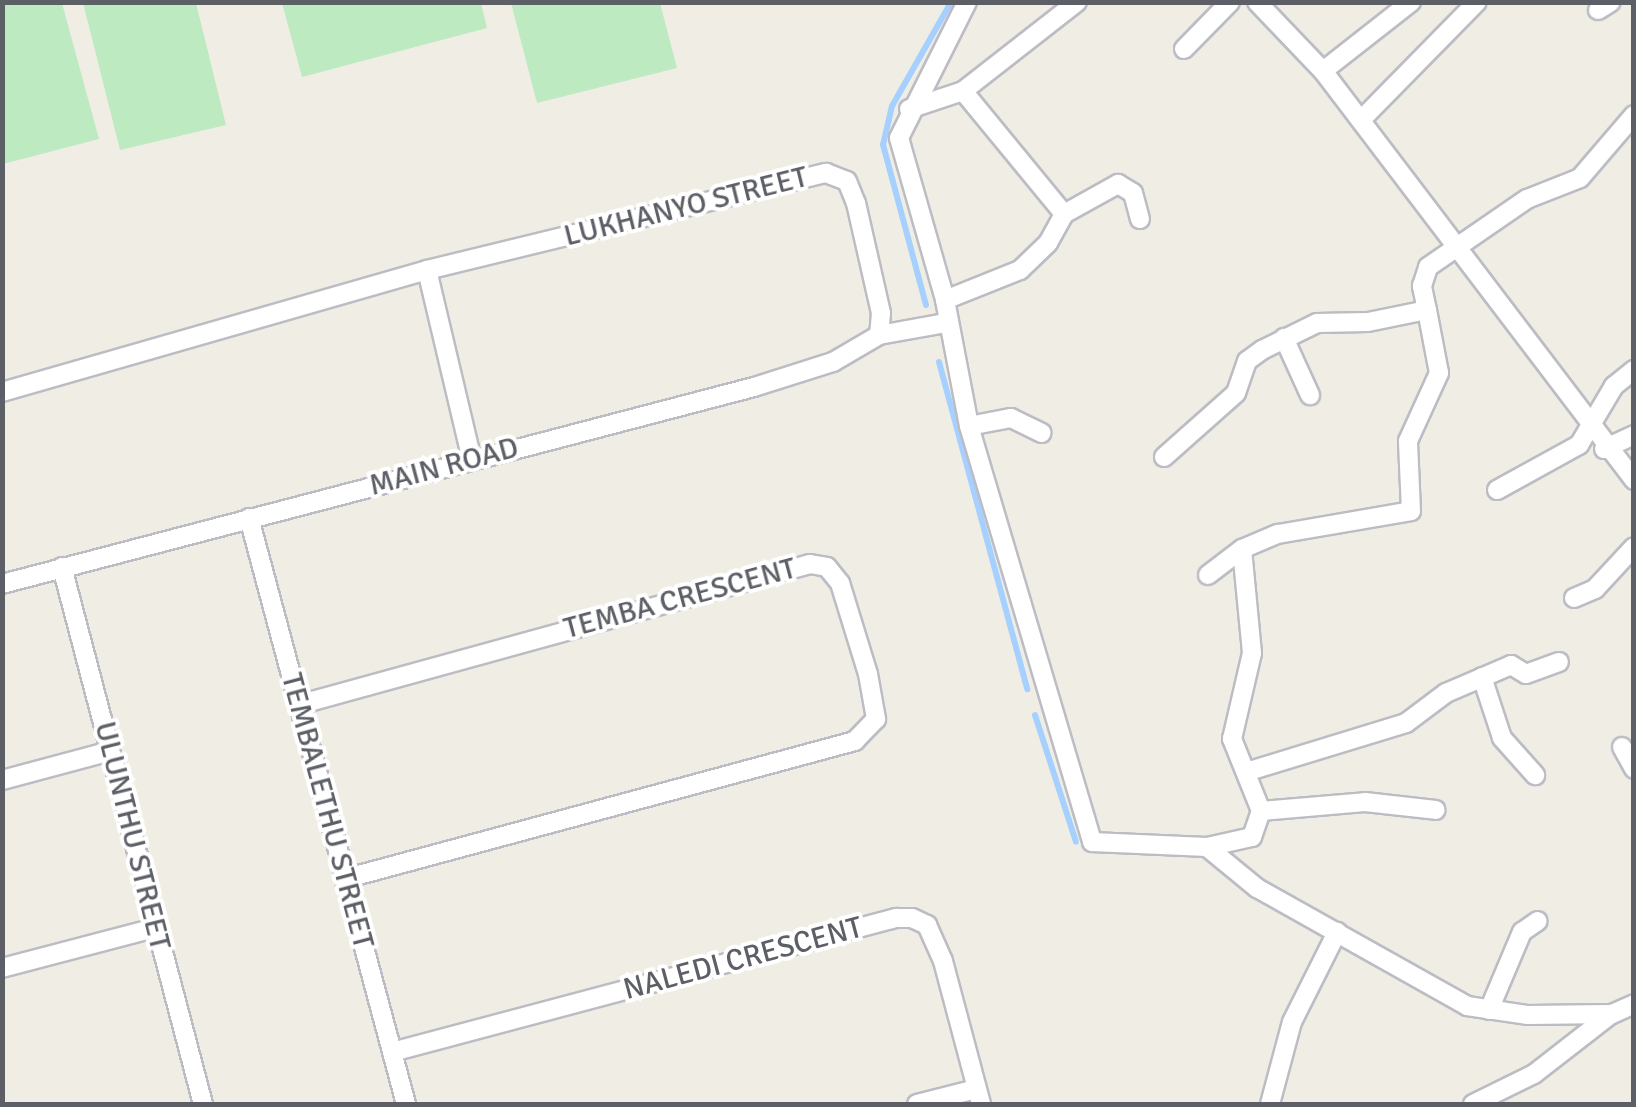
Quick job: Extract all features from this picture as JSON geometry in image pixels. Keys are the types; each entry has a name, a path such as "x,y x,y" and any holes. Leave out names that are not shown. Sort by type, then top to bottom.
{"street":[{"path":"968,2 908,109 899,138 945,300 945,323 970,426 1092,842 1207,846 1252,837 1261,811 1232,722 1252,653 1242,550"},
{"path":"908,109 963,91 1077,2"},
{"path":"1184,49 1230,2"},
{"path":"1257,2 1323,71 1450,246 1604,448 1634,480"},
{"path":"1323,71 1411,2"},
{"path":"1361,120 1477,2"},
{"path":"963,91 1064,214"},
{"path":"1208,575 1242,550 1278,534 1412,511 1408,442 1439,373 1422,286 1428,267 1450,246 1526,199 1580,178 1634,116"},
{"name":"LUKHANYO STREET","path":"2,392 427,270 826,173 847,181 856,203 881,312 879,336"},
{"path":"945,300 1020,270 1048,243 1064,214 1118,184 1133,193 1140,219"},
{"path":"427,270 472,460"},
{"path":"1164,457 1236,394 1247,361 1284,338 1317,323 1427,310"},
{"name":"MAIN ROAD","path":"2,584 754,387 833,362 879,336 945,323"},
{"path":"1284,338 1310,395"},
{"path":"1497,490 1562,456 1591,431 1614,386 1634,370"},
{"path":"970,426 1011,418 1042,432"},
{"path":"1604,448 1634,434"},
{"name":"TEMBALETHU STREET","path":"249,518 406,1104"},
{"path":"1574,598 1595,589 1634,547"},
{"name":"TEMBA CRESCENT","path":"298,705 810,564 827,567 840,583 868,674 876,719 855,742 344,880"},
{"name":"ULUNTHU STREET","path":"62,567 200,1104"},
{"path":"1246,772 1406,723 1482,676 1512,665 1526,674 1559,662"},
{"path":"1482,676 1502,738 1535,775"},
{"path":"1622,747 1634,769"},
{"path":"2,780 110,752"},
{"path":"1261,811 1365,802 1436,810"},
{"path":"1207,846 1258,888 1430,989 1488,1010 1612,1014"},
{"name":"NALEDI CRESCENT","path":"392,1052 896,918 912,918 928,925 936,940 978,1096 917,1104"},
{"path":"1488,1010 1522,932 1538,921"},
{"path":"2,968 155,928"},
{"path":"1270,1104 1292,1022 1337,932"},
{"path":"1473,1104 1534,1074 1612,1014 1634,1004"}],"green space":[{"path":"3,2 62,3 99,139 3,164"},
{"path":"83,3 196,3 226,125 120,150"},
{"path":"282,3 481,3 487,28 302,77"},
{"path":"511,3 660,3 677,68 537,103"}],"waterway":[{"path":"926,305 883,145 892,106 951,2"},
{"path":"939,362 1027,689"},
{"path":"1035,715 1076,842"}]}
